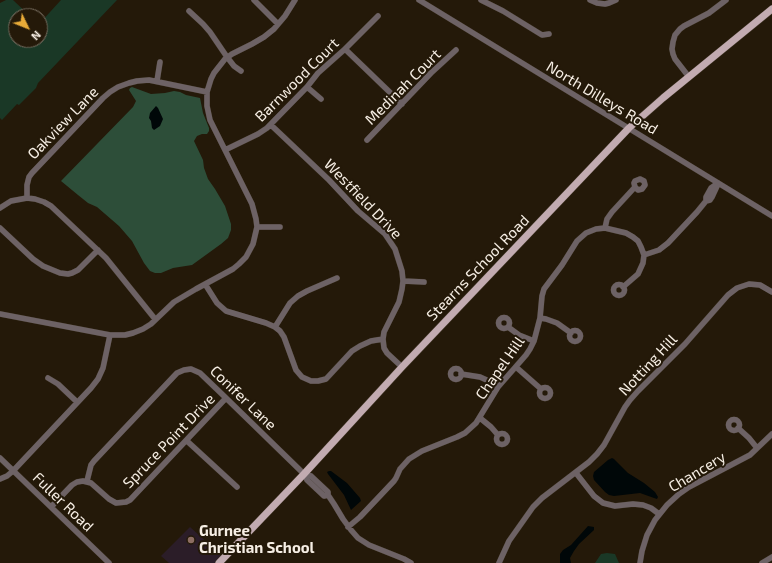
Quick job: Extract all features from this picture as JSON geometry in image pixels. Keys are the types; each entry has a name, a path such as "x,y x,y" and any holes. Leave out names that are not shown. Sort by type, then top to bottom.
{"main road":[{"name":"Stearns School Road","path":"219,563 304,474 402,367 629,128 772,9"}],"street":[{"path":"254,0 278,24"},
{"path":"0,314 110,335 133,333 143,329 174,302 233,269 246,257 253,244 257,227 256,220 252,204 210,120 207,106 207,92 211,79 220,64 227,57 264,37 285,16 295,0"},
{"name":"North Dilleys Road","path":"419,0 772,216"},
{"path":"590,0 605,4 616,0"},
{"path":"689,77 675,59 673,54 672,42 675,35 684,26 709,13 726,0"},
{"path":"484,1 542,35 549,34"},
{"path":"189,12 210,32 234,66 242,71"},
{"name":"Barnwood Court","path":"225,150 258,134 271,125 318,73 378,16"},
{"path":"345,49 402,104"},
{"name":"Medinah Court","path":"367,140 431,73 456,50"},
{"path":"156,81 160,62"},
{"name":"Oakview Lane","path":"27,198 27,185 29,177 103,98 118,87 129,83 156,81 207,92"},
{"path":"307,86 321,99"},
{"name":"Westfield Drive","path":"271,125 329,180 358,211 385,234 395,249 402,271 402,289 399,302 384,332 383,339"},
{"path":"623,286 640,271 644,255 659,250 668,243 698,212 706,201 710,200 718,183"},
{"path":"605,228 607,219 612,212 635,187"},
{"path":"0,208 11,201 27,198 44,202 50,206 111,263 155,319"},
{"path":"257,227 280,227"},
{"path":"0,228 33,259 43,266 60,273 68,274 78,270 98,250"},
{"name":"Chapel Hill","path":"348,527 360,517 394,481 400,469 409,459 422,451 465,433 473,427 498,387 528,353 534,341 540,318 544,289 582,235 589,231 605,228 626,233 640,244 644,255"},
{"path":"275,327 290,303 298,296 337,278"},
{"path":"403,281 424,282"},
{"path":"205,284 217,303 226,311 266,323 280,331 284,337 296,370 305,379 318,382 326,379 352,351 367,342 383,339 384,348 387,353 402,367"},
{"name":"Notting Hill","path":"499,563 509,541 533,507 594,458 601,450 625,407 685,344 728,295 737,288 749,284 760,285 772,292"},
{"path":"540,318 557,323 571,333"},
{"path":"508,327 520,335 534,341"},
{"path":"0,479 13,471 98,379 103,368 110,335"},
{"path":"516,367 541,389"},
{"name":"Conifer Lane","path":"86,481 91,465 94,461 177,373 187,369 197,371 304,474"},
{"path":"461,374 480,377 498,387"},
{"path":"48,378 58,384 77,402"},
{"name":"Spruce Point Drive","path":"86,481 95,486 111,501 119,503 130,500 226,398"},
{"path":"480,418 498,435"},
{"path":"738,428 757,448"},
{"name":"Chancery","path":"640,563 642,550 647,536 659,514 670,502 688,488 752,453 772,434"},
{"path":"187,441 237,487"},
{"name":"Fuller Road","path":"0,458 109,563"},
{"path":"576,473 594,496 603,503 615,506 638,504 651,508 659,514"},
{"path":"304,474 311,476 328,492 328,495 348,527 358,538 369,545 411,563"},
{"path":"51,507 72,485 77,482 86,481"},
{"path":"762,563 772,557"}],"shaded area":[{"path":"156,106 163,119 160,126 154,130 149,118 150,113"},
{"path":"612,458 628,473 655,492 658,497 657,499 640,493 614,496 605,492 594,480 593,476 594,472"},
{"path":"329,471 347,483 360,498 361,501 351,510 344,495 328,474 327,472"},
{"path":"588,526 594,527 594,530 579,544 574,551 570,558 571,563 560,563 560,554 563,550 571,545"},
{"name":"Gurnee Christian School","path":"190,527 219,553 221,556 215,563 169,563 161,556"}],"green space":[{"path":"6,0 13,0 22,8 8,8 8,48 48,48 48,14 61,0 117,0 38,83 36,88 19,105 17,104 2,120 0,118 0,3"},
{"path":"132,87 151,94 174,91 200,98 209,131 207,134 197,136 194,141 203,160 208,179 225,206 231,224 231,230 228,238 192,265 173,268 161,273 150,271 132,241 119,226 97,207 88,203 61,181 133,107 136,101 129,90"},
{"path":"601,554 615,554 619,563 595,563"}],"place":[{"name":"Gurnee Christian School","path":"191,540"}]}
